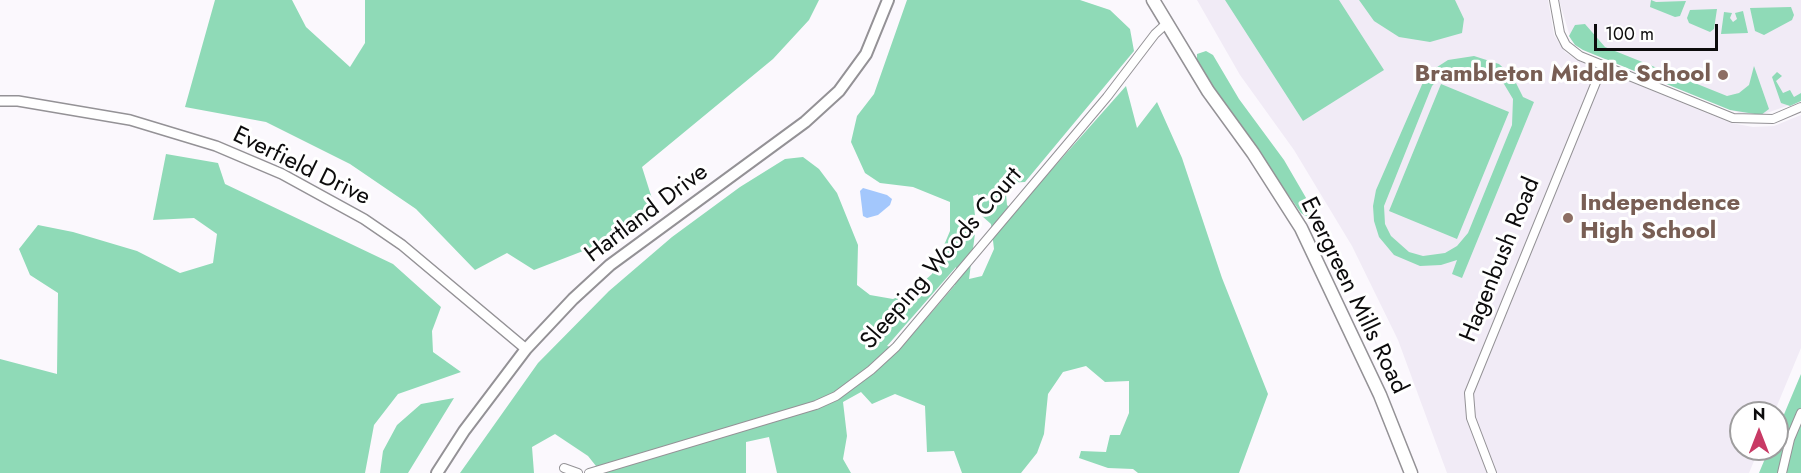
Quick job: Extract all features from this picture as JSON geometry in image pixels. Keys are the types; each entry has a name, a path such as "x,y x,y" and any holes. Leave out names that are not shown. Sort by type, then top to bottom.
{"main road":[{"name":"Hartland Drive","path":"437,473 464,431 526,350 573,299 610,265 805,122 839,91 866,54 888,0"},
{"name":"Evergreen Mills Road","path":"1153,0 1208,91 1253,153 1301,228 1375,385 1411,473"},
{"name":"Evergreen Mills Road","path":"1160,0 1167,23"}],"street":[{"path":"1554,0 1560,33 1566,45 1580,56 1733,118 1773,119 1801,107"},
{"name":"Sleeping Woods Court","path":"589,473 816,405 836,396 877,365 896,347 1119,82 1155,34 1167,23"},
{"name":"Hagenbush Road","path":"1492,473 1468,408 1468,393 1603,65"},
{"name":"Everfield Drive","path":"0,95 18,101 130,120 177,134 251,159 313,189 402,245 526,350"},
{"name":"Everfield Drive","path":"0,101 18,101"},
{"path":"1782,473 1785,455 1801,413"},
{"path":"564,468 578,473"}],"shaded area":[{"name":"Independence High School","path":"1197,0 1548,0 1554,35 1565,52 1577,60 1731,123 1753,127 1774,126 1801,115 1801,348 1779,401 1729,401 1729,461 1754,461 1749,473 1447,473 1398,340 1352,246 1294,150 1240,75"},
{"name":"Brambleton Middle School","path":"1559,0 1801,0 1801,101 1761,115 1739,113 1583,50 1571,40"}],"green space":[{"path":"215,0 292,0 306,27 350,67 365,43 365,0 819,0 809,20 773,59 642,167 654,205 596,246 534,270 507,253 475,270 416,209 350,164 266,122 185,107"},
{"path":"907,0 1080,0 1110,10 1130,29 1134,51 1025,182 1005,183 1007,205 1014,212 1126,86 1137,128 1157,102 1182,158 1222,278 1268,394 1239,473 1138,473 1133,469 1108,468 1079,458 1081,451 1106,452 1110,435 1120,435 1129,413 1129,381 1105,382 1086,366 1063,372 1048,394 1044,434 1037,453 1021,473 962,473 954,451 927,452 925,406 895,394 872,404 861,392 843,402 847,436 843,459 851,473 777,473 769,437 746,442 746,473 592,473 596,466 588,456 555,434 532,447 534,473 460,473 538,363 609,291 672,237 740,187 785,159 803,157 819,169 837,193 858,245 857,285 870,295 893,299 915,289 932,274 950,231 950,202 913,187 880,183 865,173 851,142 857,116 874,94","holes":["978,194 982,216 991,224 994,249 982,276 969,279 976,226 973,196","956,267 955,285 900,349 887,346"]},
{"path":"1225,0 1339,0 1384,70 1303,121"},
{"path":"1359,0 1455,0 1464,19 1462,33 1430,42 1399,37 1374,21"},
{"path":"1651,0 1656,2 1686,1 1680,16 1675,17 1650,7"},
{"path":"1791,7 1794,15 1792,20 1764,35 1755,31 1750,8"},
{"path":"1717,9 1714,29 1710,32 1689,23 1687,18 1690,10"},
{"path":"1743,11 1748,33 1721,34 1724,12 1732,13 1730,18 1733,22 1737,19 1735,13"},
{"path":"1585,24 1605,47 1727,96 1739,93 1749,85 1754,66 1769,109 1761,115 1730,110 1583,50 1575,45 1569,36 1575,25"},
{"path":"1206,51 1213,55 1239,99 1284,160 1316,215 1312,220 1301,213 1213,87 1197,61 1197,54"},
{"path":"1474,56 1499,64 1513,77 1523,97 1534,102 1462,278 1452,274 1457,260 1441,265 1420,266 1394,255 1379,237 1374,221 1373,206 1376,190 1424,80 1431,71 1448,60","holes":["1461,67 1482,69 1501,79 1513,99 1512,125 1468,233 1457,246 1445,253 1423,256 1409,252 1391,236 1385,224 1384,206 1432,86 1440,77"]},
{"path":"1777,72 1782,76 1776,81 1783,93 1790,90 1794,97 1801,93 1801,101 1790,106 1781,103 1772,77"},
{"path":"1441,84 1509,112 1457,239 1389,211"},
{"path":"166,154 218,163 225,184 393,264 441,307 432,331 433,352 461,372 398,394 374,425 365,473 0,473 0,359 57,374 58,293 30,275 19,249 38,225 73,232 137,251 180,273 213,263 217,234 194,218 153,220"},
{"path":"1801,374 1801,473 1759,473 1764,461 1789,461 1789,402"},
{"path":"454,398 408,473 380,473 383,451 397,425 421,404"}],"water":[{"path":"863,188 887,195 892,199 890,205 878,215 867,218 863,216 860,191"}],"place":[{"name":"Brambleton Middle School","path":"1723,75"},
{"name":"Independence High School","path":"1568,218"}]}
